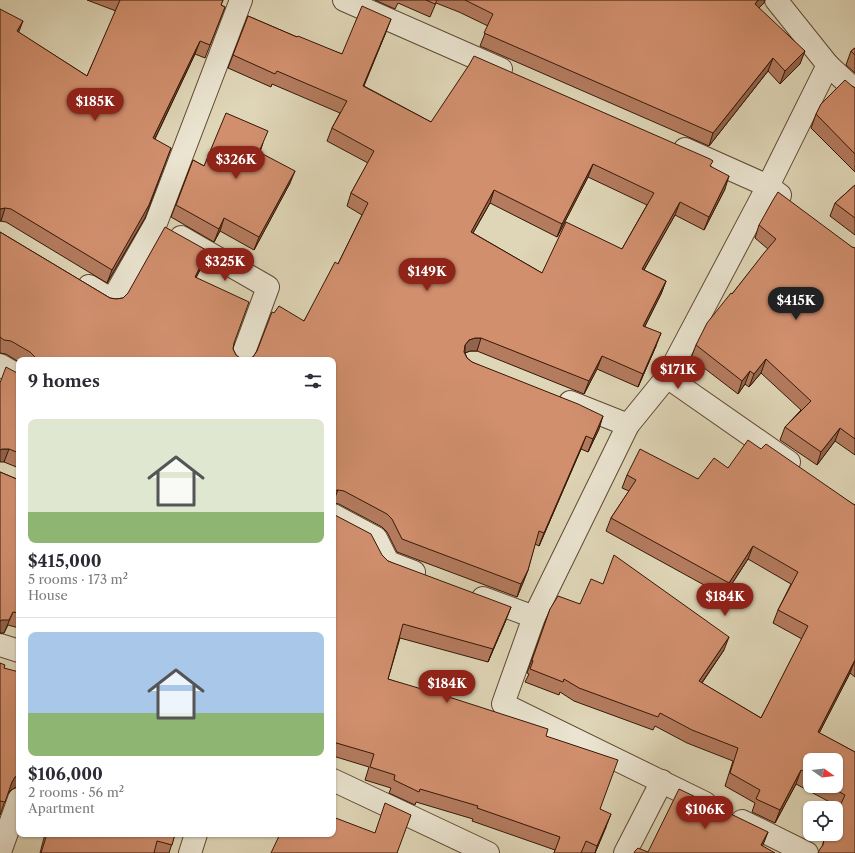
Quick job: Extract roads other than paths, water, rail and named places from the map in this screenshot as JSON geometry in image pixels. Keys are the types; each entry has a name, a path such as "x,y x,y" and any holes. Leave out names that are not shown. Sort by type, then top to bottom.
{"street":[{"path":"72,276 112,300 156,223 242,0"},
{"path":"344,0 520,77"},
{"path":"776,0 828,65 855,90"},
{"path":"807,853 503,704 534,617 628,425 667,377 768,186 828,65"},
{"path":"666,141 768,186 793,204"},
{"path":"156,223 268,287 242,357"},
{"path":"0,365 16,374"},
{"path":"667,377 804,473"},
{"path":"554,396 628,425"},
{"path":"336,517 376,538 388,562 432,578"},
{"path":"461,590 534,617"},
{"path":"0,645 16,651"},
{"path":"336,781 488,853"},
{"path":"624,853 662,781"},
{"path":"0,852 16,808"},
{"path":"190,853 195,837"}]}
